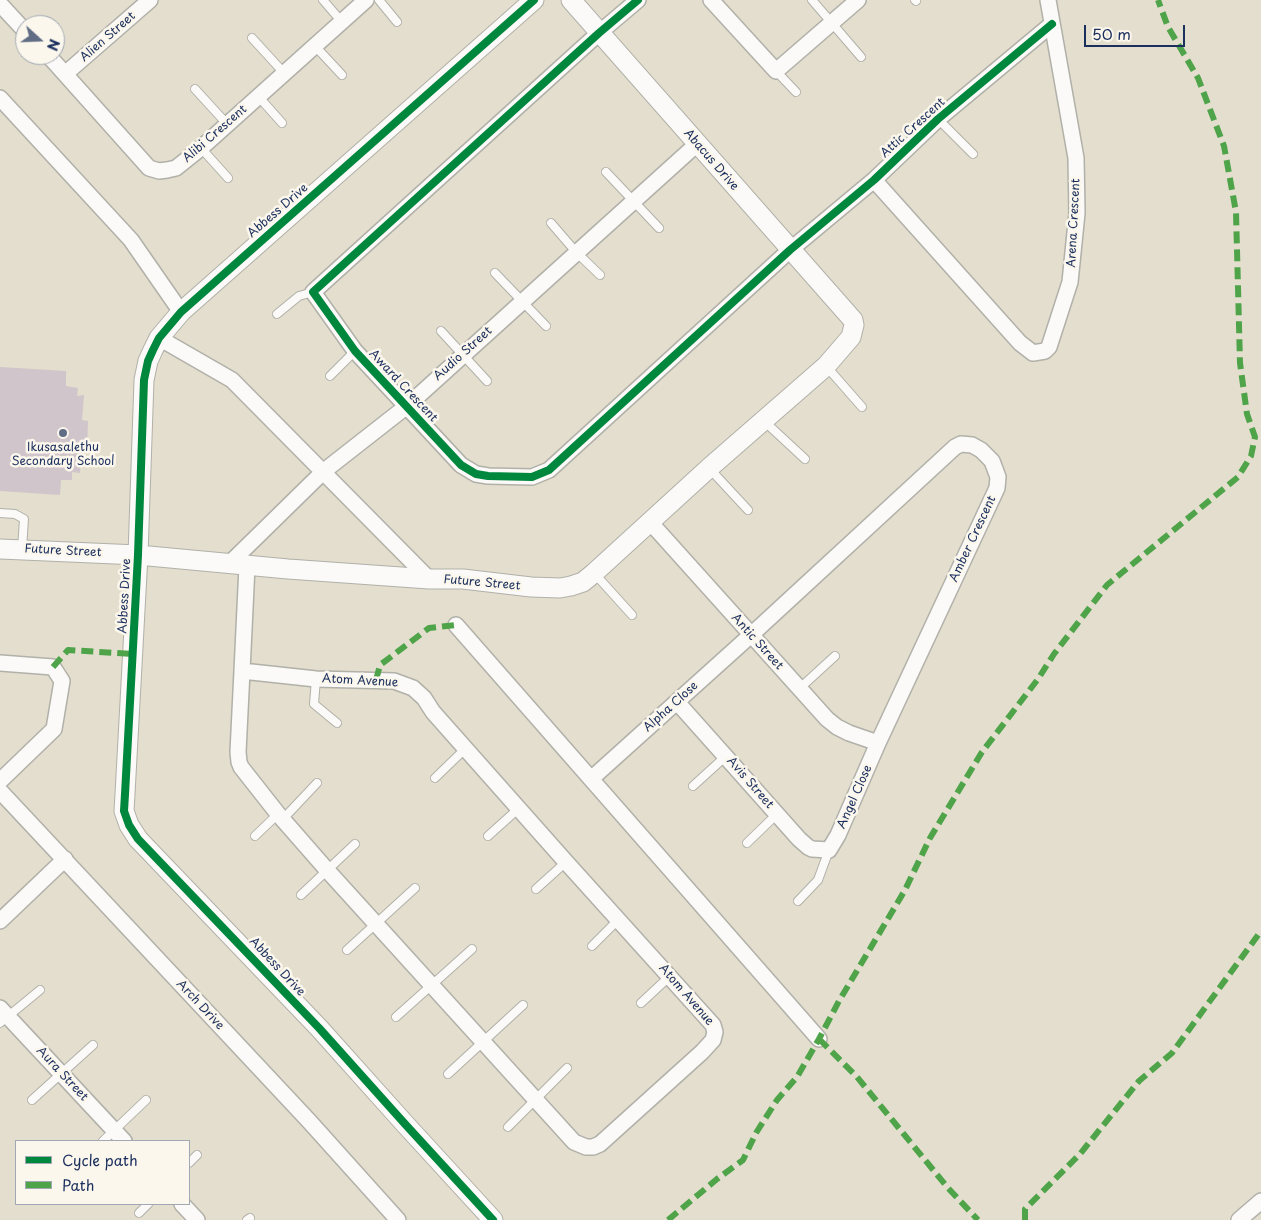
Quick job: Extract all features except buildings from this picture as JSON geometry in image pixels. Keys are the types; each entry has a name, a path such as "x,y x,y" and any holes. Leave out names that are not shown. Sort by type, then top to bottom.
{"street":[{"name":"Alien Street","path":"65,74 150,0"},
{"name":"Alibi Crescent","path":"57,65 149,168 159,171 176,168 201,148 366,0"},
{"name":"Abbess Drive","path":"494,1220 319,1028 144,846 129,825 124,812 124,794 138,555 144,380 148,361 159,338 181,312 534,0"},
{"name":"Abacus Drive","path":"571,0 853,320"},
{"path":"313,292 599,32 638,0"},
{"path":"711,0 776,71 858,0"},
{"path":"1048,0 1052,24"},
{"path":"0,4 15,20"},
{"name":"Attic Crescent","path":"790,250 874,180 938,119 1052,24"},
{"name":"Arena Crescent","path":"874,180 1020,343 1033,353 1045,351 1050,347 1070,282 1077,213 1076,158 1052,24"},
{"path":"0,98 131,240 181,312"},
{"name":"Audio Street","path":"238,565 324,471 407,406 697,144"},
{"name":"Award Crescent","path":"313,292 355,351 461,465 472,472 488,476 532,477 549,470 790,250"},
{"name":"Future Street","path":"0,549 138,555 238,565 429,579 463,579 531,587 560,588 583,582 826,366 850,338 854,325 853,320"},
{"path":"159,338 232,380 429,579"},
{"name":"Amber Crescent","path":"751,635 954,447 961,444 972,445 987,455 996,469 998,477 997,488 878,743"},
{"name":"Antic Street","path":"650,522 751,635 837,727 878,743"},
{"path":"238,565 242,671"},
{"path":"456,625 819,1039"},
{"name":"Alpha Close","path":"591,779 751,635"},
{"path":"0,663 53,667 62,680 54,729 0,781"},
{"name":"Atom Avenue","path":"242,671 316,679 394,681 413,688 424,698 433,712 518,809 713,1025 714,1036 702,1052 600,1144 590,1148 574,1142 327,870 245,773 238,762 242,671"},
{"name":"Avis Street","path":"677,702 808,847 829,850"},
{"name":"Angel Close","path":"829,850 838,835 878,743"},
{"name":"Arch Drive","path":"0,791 398,1220"},
{"path":"0,921 64,859"},
{"name":"Aura Street","path":"2,1016 61,1073 119,1136"},
{"path":"1238,1220 1261,1201"},
{"path":"183,1205 197,1220"}],"lane":[{"path":"323,0 342,22"},
{"path":"379,0 397,22"},
{"path":"812,0 861,57"},
{"path":"252,38 284,73"},
{"path":"315,46 342,75"},
{"path":"776,71 796,92"},
{"path":"195,89 227,124"},
{"path":"258,96 282,123"},
{"path":"938,119 973,154"},
{"path":"201,148 228,178"},
{"path":"606,172 659,228"},
{"path":"551,223 600,276"},
{"path":"495,273 546,326"},
{"path":"276,314 299,296 313,292"},
{"path":"440,331 487,381"},
{"path":"330,376 355,351"},
{"path":"826,366 862,407"},
{"path":"764,421 805,458"},
{"path":"709,468 748,510"},
{"path":"0,513 15,514 24,519 22,549"},
{"path":"594,573 632,614"},
{"path":"800,688 835,656"},
{"path":"316,679 314,704 337,723"},
{"path":"435,778 466,748"},
{"path":"693,786 726,756"},
{"path":"255,836 317,783"},
{"path":"488,836 518,809"},
{"path":"747,843 777,814"},
{"path":"301,895 355,844"},
{"path":"798,901 818,880 829,850"},
{"path":"536,890 566,862"},
{"path":"347,950 415,888"},
{"path":"592,946 618,920"},
{"path":"396,1017 472,948"},
{"path":"641,1003 670,976"},
{"path":"2,1016 40,990"},
{"path":"448,1074 523,1006"},
{"path":"32,1100 93,1045"},
{"path":"508,1127 567,1068"},
{"path":"106,1140 119,1136 146,1100"},
{"path":"190,1162 197,1155"},
{"path":"139,1214 147,1205"}],"marked path":[{"path":"668,1220 743,1160 756,1133 777,1100 797,1077 839,1001 905,890 930,838 982,752 1038,679 1054,654 1107,585 1238,477 1251,456 1255,437 1247,414 1240,363 1236,212 1224,146 1198,78 1168,27 1158,0"},
{"path":"376,680 380,665 429,628 456,625"},
{"path":"53,667 68,650 133,654"},
{"path":"1025,1220 1025,1209 1080,1154 1139,1081 1172,1053 1261,931"},
{"path":"819,1039 857,1077 948,1188 978,1220"}],"cycle path":[{"path":"493,1220 319,1028 138,839 129,825 124,811 138,555 144,380 148,361 159,338 181,312 534,0"},
{"path":"638,0 599,33 313,292 355,351 461,465 476,474 532,477 549,470 790,250 874,180 938,119 1052,24"}],"place":[{"name":"Ikusasalethu Secondary School","path":"63,433"}]}
